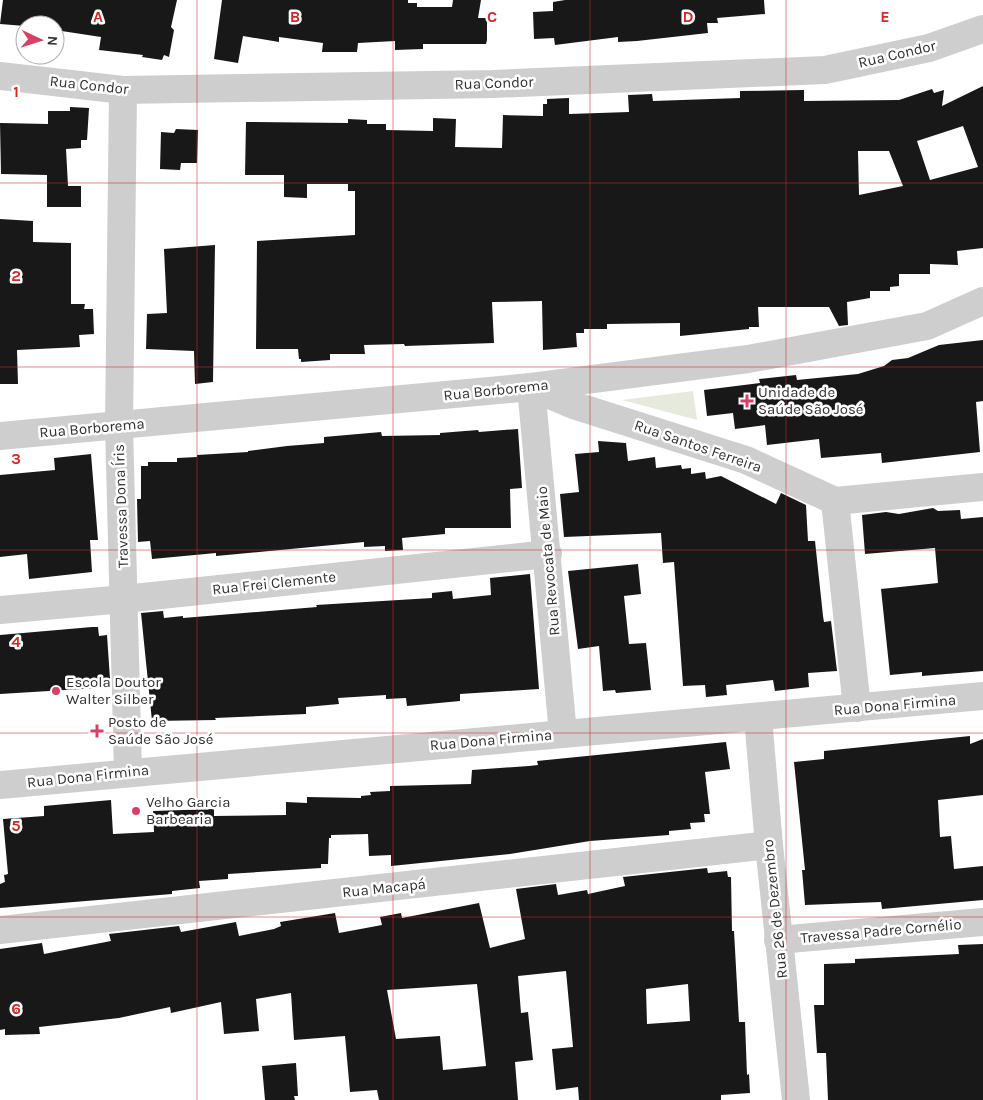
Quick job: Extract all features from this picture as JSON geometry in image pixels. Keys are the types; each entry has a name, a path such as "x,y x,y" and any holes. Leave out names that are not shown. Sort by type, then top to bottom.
{"street":[{"name":"Rua Condor","path":"0,76 124,90 493,84 825,70 929,48 983,29"},
{"name":"Travessa Dona Íris","path":"124,90 119,426 128,772"},
{"name":"Rua Borborema","path":"0,436 531,387 748,359 927,326 983,301"},
{"name":"Rua Santos Ferreira","path":"531,387 573,406 746,460 835,501"},
{"name":"Rua Revocata de Maio","path":"531,387 548,554 563,734"},
{"path":"857,708 835,501 983,487"},
{"name":"Rua Frei Clemente","path":"0,610 124,599 548,554"},
{"name":"Rua Dona Firmina","path":"0,785 128,772 758,718 983,696"},
{"name":"Rua 26 de Dezembro","path":"758,718 778,940 796,1100"},
{"name":"Rua Macapá","path":"0,930 769,845"},
{"name":"Travessa Padre Cornélio","path":"778,940 983,922"}],"shaded area":[{"path":"693,391 697,420 622,400"}],"building":[{"path":"3,0 177,0 171,27 174,30 169,57 164,55 162,60 142,57 143,55 99,50 101,37 65,32 65,15 15,15 15,25 0,24"},
{"path":"222,0 408,0 408,3 417,3 417,7 452,7 453,0 481,0 478,18 487,18 487,40 486,44 423,44 423,49 395,50 395,41 358,43 357,52 322,52 323,43 279,37 279,42 243,36 238,63 214,59"},
{"path":"565,0 764,0 765,14 717,18 718,23 707,23 708,33 637,41 618,42 618,37 555,45 554,38 534,39 533,12 553,11 553,2"},
{"path":"983,86 983,248 957,251 958,265 930,264 930,274 899,274 899,286 890,287 890,291 870,291 870,298 847,302 848,325 839,326 829,307 758,307 759,327 749,327 749,329 680,336 680,323 607,324 607,329 584,329 584,333 576,333 577,347 543,350 542,301 492,302 494,343 405,346 404,344 364,345 365,354 330,354 330,360 301,362 298,349 256,349 257,241 355,235 355,191 348,191 348,184 307,184 307,198 284,197 284,175 245,175 246,122 348,123 348,119 367,120 367,124 386,124 386,130 433,131 433,118 456,119 455,147 502,148 503,115 543,116 543,104 547,104 547,99 569,98 569,114 629,112 628,95 652,94 653,101 740,98 740,91 804,90 804,101 899,100 932,89 934,93 944,90 942,106","holes":["963,126 978,167 930,180 917,141","858,151 889,151 903,186 859,195"]},
{"path":"70,107 89,108 87,140 81,140 81,148 66,149 68,186 81,186 81,207 47,207 47,175 1,174 0,123 48,124 48,111 70,111"},
{"path":"176,129 198,130 197,163 181,163 180,170 160,169 161,132 174,133"},
{"path":"0,219 33,221 33,242 71,243 71,304 85,304 84,309 93,309 94,334 79,335 80,347 17,350 18,384 0,384"},
{"path":"215,245 213,382 195,384 194,351 146,349 147,314 167,313 164,249"},
{"path":"983,340 983,401 976,402 980,452 882,463 881,453 821,458 819,439 767,445 765,425 735,429 733,413 707,416 704,390 760,383 759,379 796,375 797,380 858,374 884,366 892,360 908,358 939,345"},
{"path":"518,429 522,488 510,489 511,528 445,528 445,534 402,538 403,550 385,551 385,546 364,547 364,542 216,556 216,553 152,559 150,541 138,542 137,499 141,499 141,466 148,466 148,462 177,462 177,458 197,457 197,455 248,452 324,443 324,437 381,432 382,436 440,435 440,433 478,430 479,432"},
{"path":"598,441 626,443 628,461 655,457 656,468 681,465 682,469 691,468 691,474 705,472 706,479 721,476 776,504 781,493 806,505 808,541 815,541 824,622 831,621 837,671 808,673 809,687 775,691 773,680 726,685 727,695 706,697 705,685 683,686 674,562 663,563 661,533 564,537 560,494 579,492 575,454 599,452"},
{"path":"91,454 98,540 90,540 92,572 29,579 27,554 0,557 0,475 55,470 54,458"},
{"path":"933,508 938,511 960,510 961,519 983,517 983,671 922,676 922,672 890,675 881,589 938,583 935,548 865,554 862,515 886,512 899,514"},
{"path":"638,564 641,594 624,596 629,644 646,643 651,690 616,693 615,690 603,691 599,646 578,649 568,571"},
{"path":"530,574 539,689 460,694 460,701 407,706 406,698 386,699 386,695 338,698 339,704 306,707 306,714 215,718 216,720 152,721 141,613 163,611 164,618 183,616 183,618 317,607 316,605 432,598 432,593 452,591 453,599 491,595 490,578"},
{"path":"98,627 99,636 107,635 110,679 107,679 107,682 98,683 98,688 0,694 0,635"},
{"path":"970,736 970,744 983,739 983,795 938,800 940,837 951,836 954,869 983,866 983,900 882,909 881,902 805,905 802,870 805,870 794,762 824,759 824,751"},
{"path":"726,742 730,769 705,772 710,814 704,814 705,822 690,823 691,829 669,831 669,835 590,841 510,854 391,866 391,855 369,856 368,834 331,835 331,838 329,838 328,864 321,864 321,868 228,874 228,879 199,881 200,888 172,891 172,894 0,908 0,884 5,882 4,875 8,874 3,819 44,816 44,806 111,800 113,834 154,832 153,811 214,809 214,816 286,815 286,802 307,803 307,797 361,798 361,796 371,795 370,792 390,791 390,786 471,784 472,770 529,766 538,765 537,761"},
{"path":"707,868 708,873 727,871 728,877 731,877 732,931 734,931 739,1022 745,1022 747,1075 749,1074 750,1093 721,1095 721,1100 579,1100 578,1087 556,1090 552,1049 573,1047 566,971 518,976 521,1013 528,1012 533,1060 515,1062 518,1100 379,1100 377,1090 350,1092 345,1036 294,1040 291,993 256,999 259,1031 224,1034 221,1002 171,1013 170,1007 119,1018 39,1027 40,1034 5,1035 5,1029 0,1030 0,949 42,943 44,954 111,941 109,934 179,926 181,932 236,922 239,936 274,929 281,926 280,922 335,913 339,933 382,925 380,917 401,913 402,918 479,903 490,948 525,939 516,889 556,884 558,895 587,890 588,894 625,886 623,877","holes":["477,984 486,1066 443,1070 440,1036 396,1039 387,990","688,984 690,1021 647,1024 646,989"]},
{"path":"983,944 983,1100 828,1100 826,1053 817,1053 814,1005 824,1005 824,964 855,963 855,959 959,954 958,945"},
{"path":"296,1063 298,1096 294,1096 295,1100 265,1100 262,1066"}],"place":[{"name":"Unidade de Saúde São José","path":"747,401"},
{"name":"Escola Doutor Walter Silber","path":"56,691"},
{"name":"Posto de Saúde São José","path":"97,731"},
{"name":"Velho Garcia Barbearia","path":"136,811"}]}
